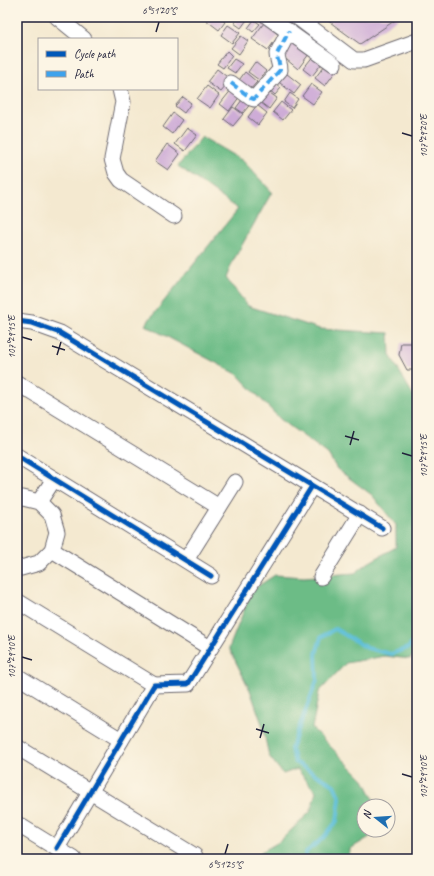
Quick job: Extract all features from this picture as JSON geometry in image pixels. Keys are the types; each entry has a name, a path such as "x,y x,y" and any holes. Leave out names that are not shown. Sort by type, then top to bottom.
{"street":[{"path":"57,17 83,38"},
{"path":"268,17 334,64"},
{"path":"297,17 354,60 364,60 417,41"},
{"path":"232,83 254,99 280,70 280,64 277,58 289,31"},
{"path":"120,90 123,102 112,160 116,173 121,180 174,216"},
{"path":"17,321 32,323 60,333 382,528"},
{"path":"17,383 219,507"},
{"path":"17,456 211,576"},
{"path":"40,502 54,479"},
{"path":"186,560 235,482"},
{"path":"17,601 154,685 188,684 312,486"},
{"path":"17,499 23,498 40,502 52,515 57,532 52,550 39,563 21,568 17,567"},
{"path":"321,577 360,514"},
{"path":"52,550 210,648"},
{"path":"17,676 121,740"},
{"path":"57,848 154,685"},
{"path":"17,747 195,856"},
{"path":"17,824 74,859"}],"green space":[{"path":"202,137 243,161 272,192 233,261 226,278 248,306 320,329 389,333 390,355 417,402 417,650 410,659 385,656 346,663 319,692 312,728 364,780 373,798 356,798 356,838 368,838 350,849 349,859 258,859 261,852 279,842 310,812 316,792 297,769 283,774 269,756 262,724 250,690 229,648 252,590 275,575 304,577 355,573 368,563 396,547 396,525 372,495 337,469 328,454 280,419 237,374 145,325 238,209 178,166"}],"building":[{"path":"209,17 219,17 225,22 219,30 206,20"},
{"path":"239,17 249,17 241,28 234,23"},
{"path":"323,17 400,17 360,44"},
{"path":"254,20 260,24 253,32 248,28"},
{"path":"264,23 279,35 268,50 252,39"},
{"path":"228,25 240,33 232,43 221,35"},
{"path":"241,36 248,41 239,54 231,48"},
{"path":"291,41 309,54 298,69 281,55"},
{"path":"227,51 232,56 223,68 217,64"},
{"path":"314,55 323,62 312,76 303,69"},
{"path":"234,59 242,64 235,73 227,68"},
{"path":"328,61 338,68 325,86 315,78"},
{"path":"255,62 266,71 259,80 248,72"},
{"path":"217,69 231,80 221,92 207,82"},
{"path":"282,70 301,85 294,94 275,79"},
{"path":"245,72 257,82 249,91 237,83"},
{"path":"272,81 281,88 275,95 267,88"},
{"path":"311,84 322,92 313,104 302,96"},
{"path":"207,86 219,95 210,108 197,99"},
{"path":"232,89 240,96 229,111 220,104"},
{"path":"264,89 277,98 269,109 256,99"},
{"path":"290,93 298,99 292,108 284,102"},
{"path":"245,96 252,102 243,113 236,108"},
{"path":"183,97 191,103 184,113 175,106"},
{"path":"281,102 291,110 283,120 273,112"},
{"path":"257,105 267,113 258,125 248,117"},
{"path":"233,107 243,114 233,126 224,119"},
{"path":"173,113 182,120 172,134 163,127"},
{"path":"187,128 197,135 185,151 175,144"},
{"path":"167,144 180,154 168,170 155,161"},
{"path":"401,343 417,343 417,370 407,370 399,355"}],"waterway":[{"path":"305,859 306,852 323,838 337,821 340,798 334,785 295,762 291,749 317,680 316,654 321,637 335,629 367,648 391,654 408,648 417,637"}],"marked path":[{"path":"231,83 254,99 280,70 277,54 289,31"}],"cycle path":[{"path":"17,321 32,323 60,333 382,528"},
{"path":"17,456 211,576"},
{"path":"57,848 154,685 188,684 312,486"}]}
